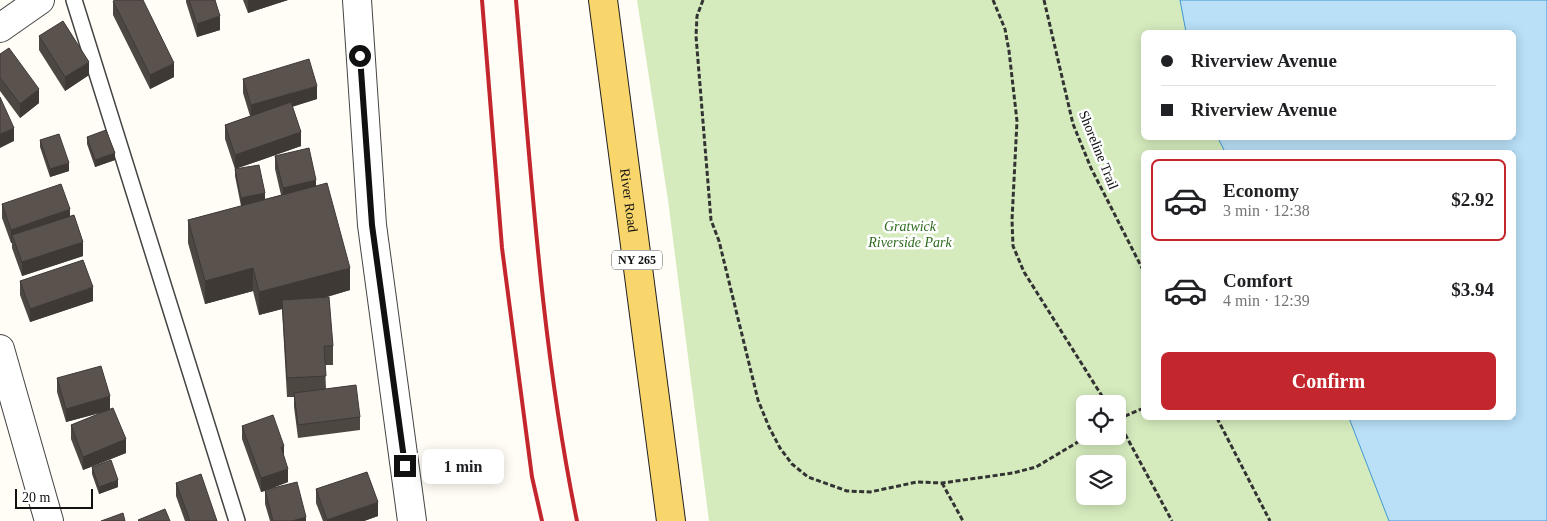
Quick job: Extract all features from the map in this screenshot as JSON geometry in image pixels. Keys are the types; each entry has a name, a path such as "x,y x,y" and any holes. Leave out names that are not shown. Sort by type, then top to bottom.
{"main road":[{"name":"River Road","path":"603,0 671,521"}],"street":[{"path":"0,28 40,0"},
{"path":"357,0 372,225 412,521"},
{"path":"0,349 49,521"}],"lane":[{"path":"74,0 237,521"}],"path":[{"path":"703,0 696,16 696,36 711,220 719,241 758,400 769,427 792,464 808,477 827,485 847,491 870,492 917,482 942,483 1013,473 1036,467 1076,443"},
{"path":"993,0 1005,29 1016,121 1012,220 1013,246 1024,272 1101,395"},
{"name":"Shoreline Trail","path":"1044,0 1073,124 1091,168 1141,266"},
{"path":"1126,416 1141,409"},
{"path":"1218,420 1270,521"},
{"path":"1126,435 1172,521"},
{"path":"942,483 963,521"}],"green space":[{"name":"Gratwick Riverside Park","path":"637,0 1180,0 1186,30 1141,30 1141,140 1219,140 1224,150 1141,150 1141,420 1350,420 1389,521 709,521 668,200"}],"water":[{"path":"1180,0 1547,0 1547,521 1389,521 1350,420 1516,420 1516,150 1224,150 1219,140 1516,140 1516,30 1186,30"}],"building":[{"path":"143,0 174,63 150,75 113,1"},
{"path":"189,0 215,0 220,16 197,24"},
{"path":"63,21 89,62 65,77 39,36"},
{"path":"9,48 39,89 20,104 0,78 0,54"},
{"path":"309,59 317,86 251,105 243,79"},
{"path":"0,97 14,128 0,134"},
{"path":"291,102 301,132 235,155 225,125"},
{"path":"106,130 115,153 95,160 87,137"},
{"path":"59,134 69,163 50,169 40,140"},
{"path":"309,148 316,180 283,188 275,156"},
{"path":"259,165 265,193 241,198 235,169"},
{"path":"327,183 350,268 259,292 253,268 205,281 188,220"},
{"path":"61,184 70,209 11,230 2,204"},
{"path":"74,215 83,242 22,262 12,235"},
{"path":"83,260 93,287 30,309 20,281"},
{"path":"329,297 333,346 324,346 326,376 287,378 282,300"},
{"path":"101,366 110,396 66,409 57,378"},
{"path":"356,385 360,417 298,425 294,393"},
{"path":"113,408 126,439 83,457 71,425"},
{"path":"273,415 284,446 281,447 288,469 261,478 242,426"},
{"path":"111,460 118,480 99,487 92,467"},
{"path":"367,472 378,502 327,520 316,489"},
{"path":"201,474 217,521 190,521 176,483"},
{"path":"297,482 306,517 292,521 273,521 265,490"},
{"path":"165,509 170,521 138,520"},
{"path":"123,513 125,521 101,521"}],"railway":[{"path":"482,0 502,248 532,477 542,521"},
{"path":"516,0 546,327 565,457 577,521"}],"route":[{"path":"360,56 372,225 405,466"}]}
